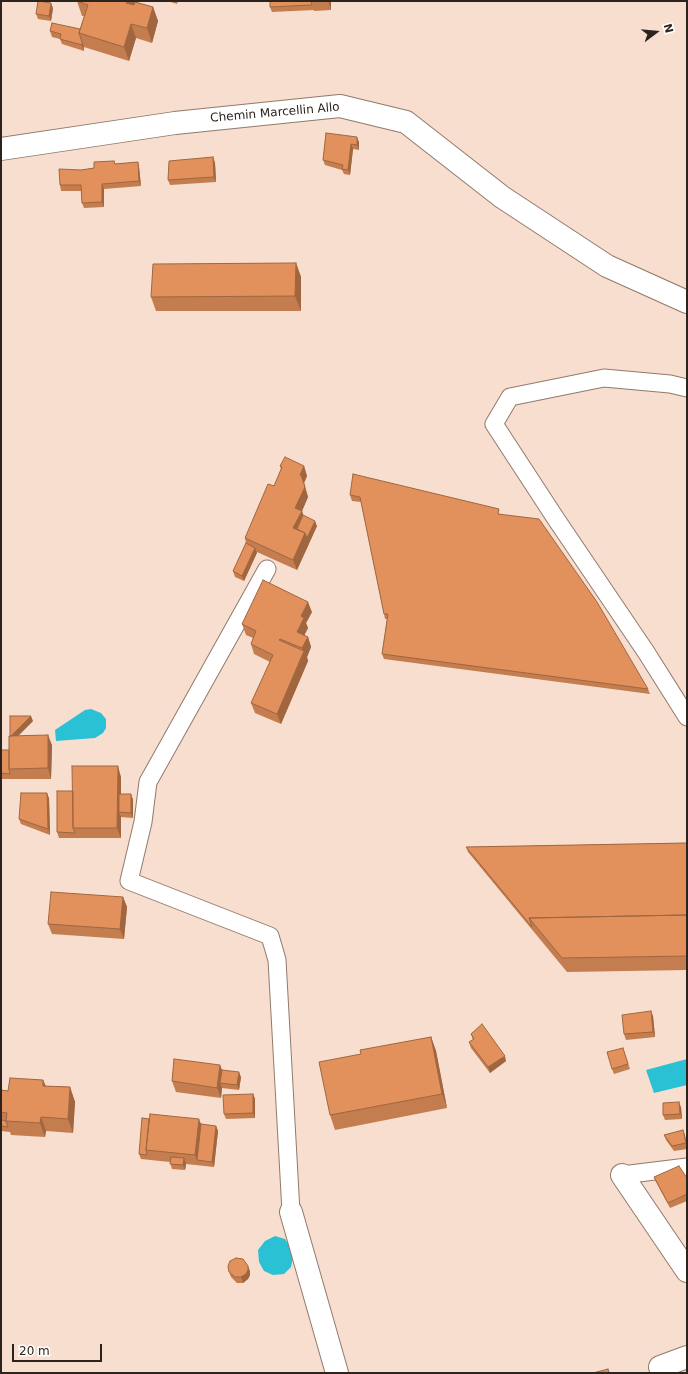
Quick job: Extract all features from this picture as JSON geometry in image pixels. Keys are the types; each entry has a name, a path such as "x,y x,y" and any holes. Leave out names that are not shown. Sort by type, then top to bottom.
{"street":[{"name":"Chemin Marcellin Allo","path":"1,149 175,123 340,106 406,122 502,197 601,261 687,302"},
{"path":"622,1176 687,1271"},
{"path":"291,1212 337,1373"},
{"path":"662,1373 660,1367 687,1357"}],"lane":[{"path":"687,388 670,384 604,378 510,397 494,424 646,652 687,717"},
{"path":"267,569 148,782 143,822 130,881 270,936 277,960 291,1212"},
{"path":"622,1176 687,1166"}],"water":[{"path":"91,709 101,713 106,719 106,728 103,733 95,738 56,741 55,730 85,710"},
{"path":"687,1059 687,1085 654,1093 646,1070"},
{"path":"275,1236 285,1239 294,1253 291,1267 284,1274 273,1275 264,1271 259,1262 258,1250 265,1241"}],"building":[{"path":"38,1 51,3 49,16 36,14"},
{"path":"77,1 127,1 126,3 134,5 135,2 153,7 147,28 131,24 124,47 79,33 88,5"},
{"path":"270,1 311,1 312,5 270,7"},
{"path":"52,23 80,29 79,33 82,45 60,39 61,34 50,31"},
{"path":"326,133 357,137 357,145 351,144 348,170 342,169 343,165 323,160"},
{"path":"213,157 214,177 168,180 169,161"},
{"path":"114,161 115,164 138,162 139,181 102,184 102,202 82,203 81,185 60,185 59,169 81,170 94,168 94,162"},
{"path":"296,263 295,296 151,297 153,264"},
{"path":"285,457 304,466 300,475 305,487 295,508 302,511 293,528 305,533 293,560 245,538 268,484 274,486 282,467 280,466"},
{"path":"353,474 499,509 498,514 539,519 597,602 648,689 382,654 388,614 384,614 360,497 350,495"},
{"path":"303,515 315,521 307,538 305,533 297,529"},
{"path":"246,543 255,548 242,576 233,571"},
{"path":"263,580 308,602 301,616 304,618 297,632 308,637 302,648 280,639 279,640 304,651 277,714 251,703 273,655 251,644 256,631 242,624"},
{"path":"10,716 31,716 10,736"},
{"path":"48,735 48,768 9,769 9,736"},
{"path":"1,750 9,750 10,774 1,773"},
{"path":"72,766 118,766 117,828 73,828"},
{"path":"57,791 73,791 73,828 75,833 57,832"},
{"path":"21,793 47,793 48,829 19,819"},
{"path":"119,794 131,794 131,813 119,812"},
{"path":"687,843 687,915 529,918 532,927 466,847"},
{"path":"51,892 123,897 120,929 48,924"},
{"path":"687,915 687,956 562,958 529,918"},
{"path":"651,1011 653,1032 624,1034 622,1015"},
{"path":"482,1024 505,1056 488,1067 469,1042 474,1039 471,1034"},
{"path":"431,1037 442,1094 330,1115 319,1062 361,1054 360,1050"},
{"path":"623,1048 628,1064 612,1069 607,1052"},
{"path":"174,1059 220,1065 217,1088 172,1081"},
{"path":"222,1070 239,1072 237,1085 220,1083"},
{"path":"10,1078 43,1080 43,1086 70,1087 68,1119 41,1117 40,1123 6,1121 7,1113 1,1112 1,1090 8,1091"},
{"path":"253,1094 253,1113 224,1114 223,1095"},
{"path":"679,1102 680,1114 663,1115 663,1103"},
{"path":"150,1114 199,1119 195,1155 146,1150"},
{"path":"142,1118 149,1119 146,1150 147,1155 139,1154"},
{"path":"1,1120 6,1121 8,1127 1,1126"},
{"path":"201,1124 216,1126 212,1162 197,1160"},
{"path":"683,1130 686,1143 672,1146 664,1135"},
{"path":"171,1157 184,1158 183,1165 170,1164"},
{"path":"679,1166 687,1178 687,1194 668,1203 654,1177"},
{"path":"236,1258 243,1259 248,1266 246,1274 241,1277 235,1277 229,1272 228,1266 230,1261"},
{"path":"608,1369 609,1373 593,1373"}]}
